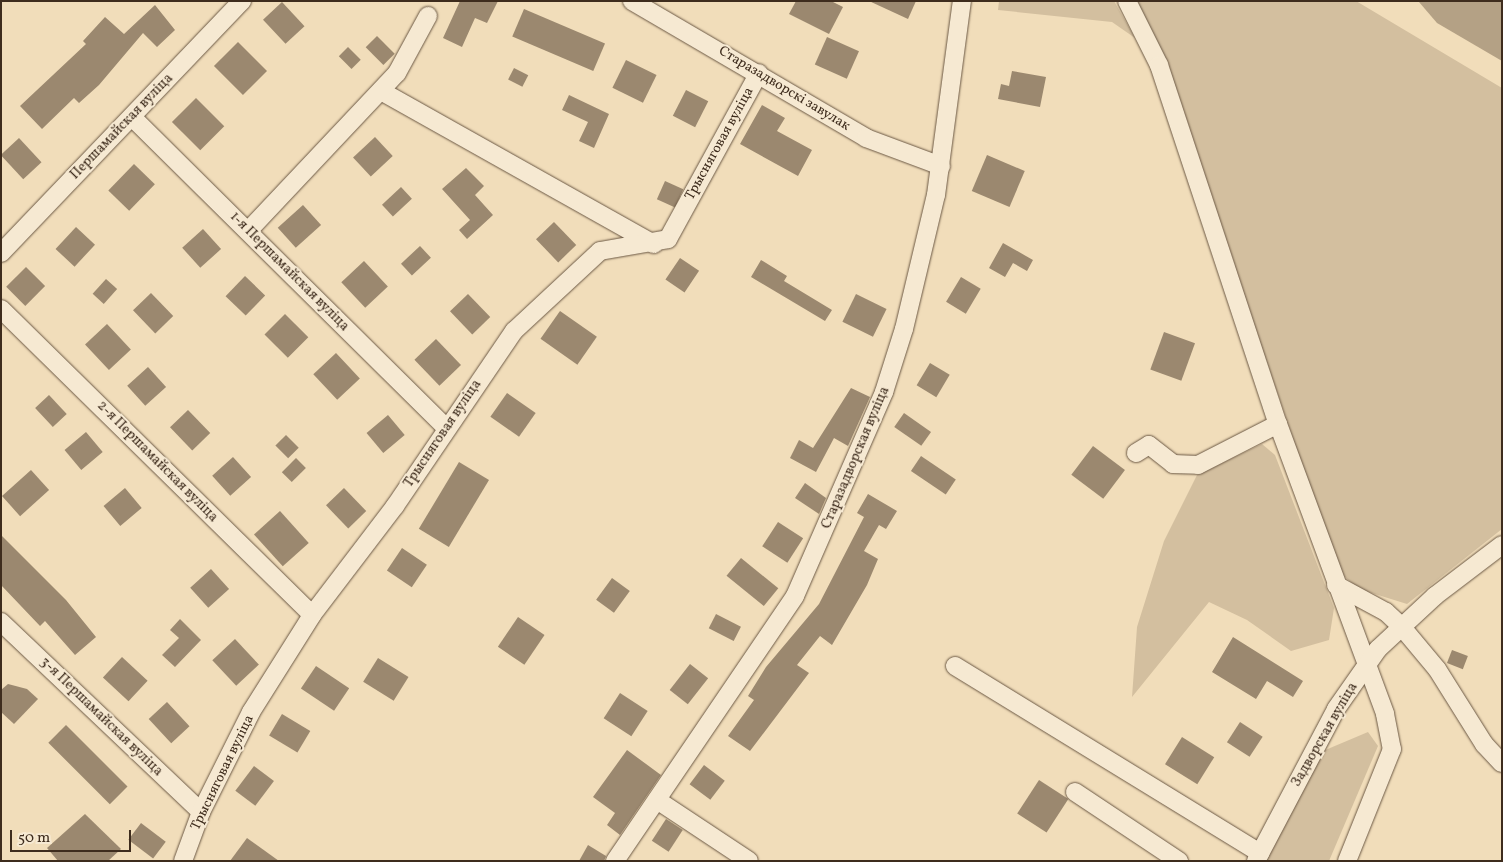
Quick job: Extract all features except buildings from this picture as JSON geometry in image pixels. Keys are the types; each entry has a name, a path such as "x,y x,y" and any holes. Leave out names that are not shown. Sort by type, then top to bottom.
{"street":[{"name":"Першамайская вуліца","path":"1,253 242,1"},
{"name":"Старазадворскі завулак","path":"632,1 759,73 866,138 941,166"},
{"name":"Старазадворская вуліца","path":"616,861 805,578 895,360 941,166 962,1"},
{"path":"1127,1 1159,65 1278,424 1366,665 1392,749 1348,861"},
{"path":"248,231 397,73 428,16"},
{"name":"Трысняговая вуліца","path":"183,861 201,812 251,712 312,615 396,506 446,427 514,331 600,251 654,244 668,239 759,73"},
{"path":"381,91 654,244"},
{"name":"1-я Першамайская вуліца","path":"132,116 446,427"},
{"name":"2-я Першамайская вуліца","path":"1,309 312,615"},
{"path":"1136,453 1149,445 1174,464 1198,464 1278,424"},
{"name":"Задворская вуліца","path":"1258,857 1336,709 1366,665 1401,626 1502,545"},
{"path":"1336,586 1386,612 1401,626 1437,669 1479,737 1502,763"},
{"name":"3-я Першамайская вуліца","path":"1,622 201,812"},
{"path":"955,666 1258,857"},
{"path":"1075,792 1179,861"},
{"path":"657,800 749,861"}],"shaded area":[{"path":"999,1 1114,1 1135,38 1112,22 998,10"},
{"path":"1137,1 1356,1 1502,88 1502,529 1407,604 1359,589 1339,572 1163,60"},
{"path":"1502,1 1502,61 1437,23 1419,2"},
{"path":"1262,444 1275,455 1334,608 1329,640 1291,651 1247,620 1209,602 1132,697 1137,627 1164,541 1197,475"},
{"path":"1368,732 1378,746 1329,861 1266,861 1323,751"}]}
